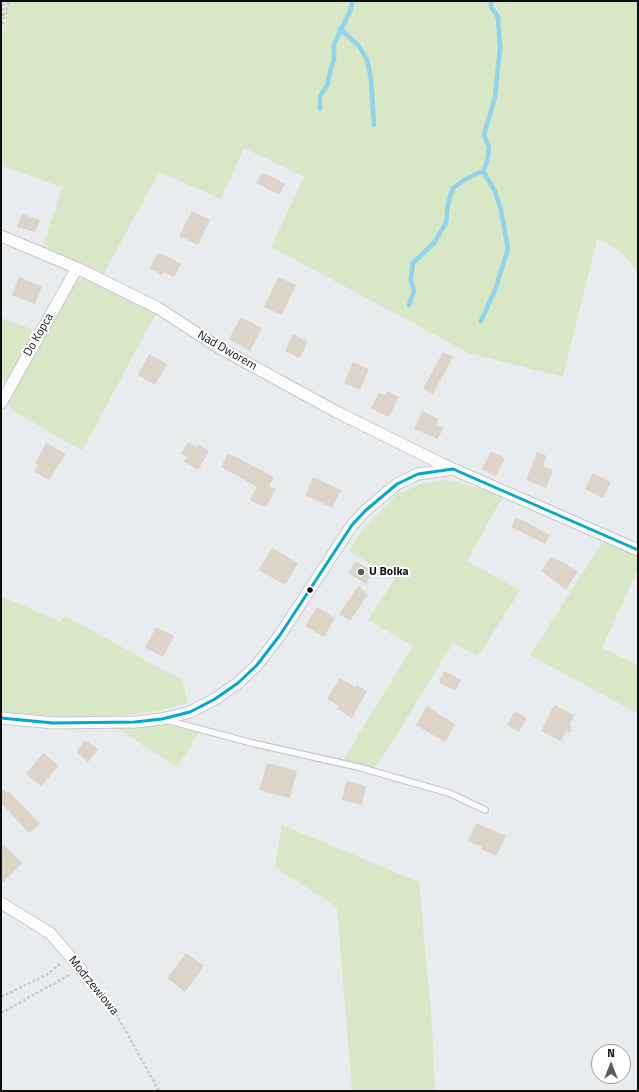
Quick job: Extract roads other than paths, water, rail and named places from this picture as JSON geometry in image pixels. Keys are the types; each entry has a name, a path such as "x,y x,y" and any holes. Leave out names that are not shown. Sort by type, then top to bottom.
{"street":[{"name":"Nad Dworem","path":"1,236 77,268 158,308 218,347 335,411 453,469 638,550"},
{"name":"Do Kopca","path":"1,403 77,268"},
{"path":"1,718 53,723 98,724 162,719 190,712 215,699 238,683 258,665 352,525 380,497 397,484 418,474 453,469"},
{"name":"Modrzewiowa","path":"1,903 50,933 81,969"}],"lane":[{"path":"162,719 252,743 358,767 442,791 485,810"}],"waterway":[{"path":"320,109 320,96 328,84 330,71 334,60 334,44 350,11 353,1"},
{"path":"409,305 414,291 411,280 413,263 434,243 446,223 448,204 453,188 466,179 483,171 487,163 489,147 484,135 495,97 500,48 498,17 491,7 491,1"},
{"path":"340,29 359,46 367,60 371,79 374,125"},
{"path":"481,321 495,290 508,249 501,210 495,191 483,171"}],"place":[{"name":"U Bolka","path":"361,572"}]}
